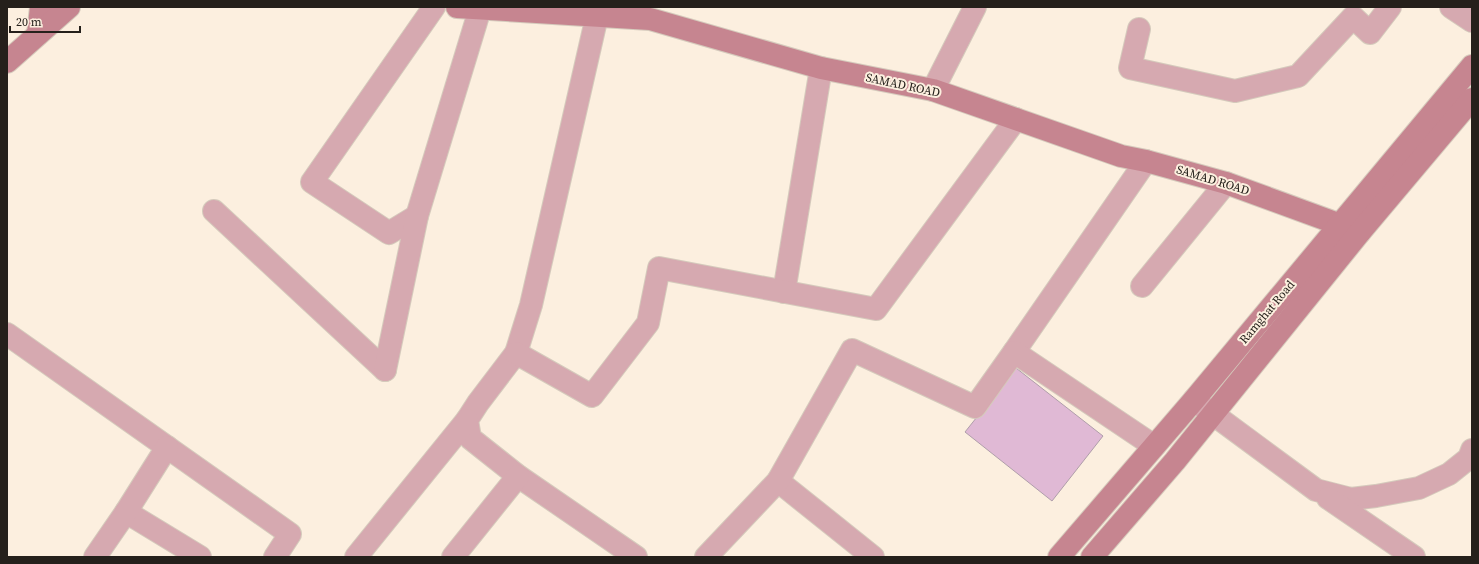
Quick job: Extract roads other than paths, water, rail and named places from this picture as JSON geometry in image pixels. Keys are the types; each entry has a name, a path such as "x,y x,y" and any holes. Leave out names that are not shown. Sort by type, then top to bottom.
{"main road":[{"path":"38,34 41,7"},
{"path":"7,62 69,7"},
{"name":"SAMAD ROAD","path":"457,7 597,16 653,13 821,68 933,90 1121,156 1226,182 1360,232"},
{"name":"Ramghat Road","path":"1059,557 1194,400 1472,66"},
{"name":"Ramghat Road","path":"1092,557 1175,461 1360,232 1472,99"}],"street":[{"path":"417,216 389,233 312,182 434,7"},
{"path":"933,90 975,7"},
{"path":"1139,29 1130,68 1235,91 1298,76 1353,17 1370,33 1390,7"},
{"path":"1451,7 1472,21"},
{"path":"214,211 385,370 417,216 480,9"},
{"path":"356,557 468,420 478,403 516,353 531,305 597,16"},
{"path":"784,292 821,68"},
{"path":"516,353 592,396 648,323 659,268 876,309 1016,118"},
{"path":"706,557 778,481 852,350 975,407 1146,161"},
{"path":"1142,286 1226,182"},
{"path":"7,334 290,534 275,557"},
{"path":"1014,352 1154,446"},
{"path":"1194,400 1316,490 1411,556"},
{"path":"468,420 470,438 518,476 636,557"},
{"path":"95,557 126,512 167,447"},
{"path":"1316,490 1351,499 1419,488 1449,474 1469,458 1472,450"},
{"path":"452,557 518,476"},
{"path":"778,481 873,557"},
{"path":"126,512 200,557"}]}
